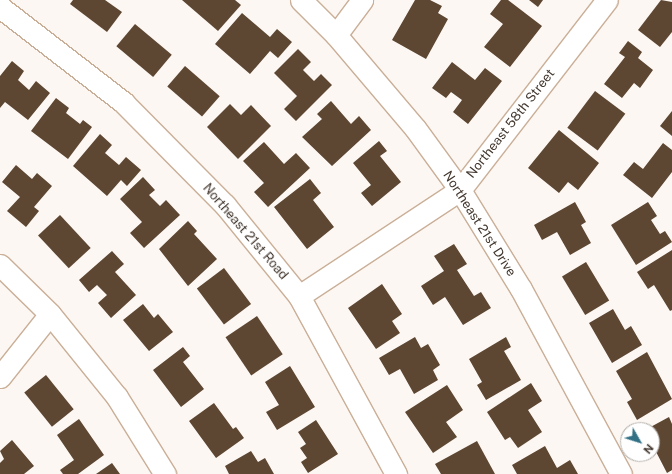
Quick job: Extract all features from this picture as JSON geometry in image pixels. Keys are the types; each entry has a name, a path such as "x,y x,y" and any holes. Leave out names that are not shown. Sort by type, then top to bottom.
{"street":[{"name":"Northeast 21st Drive","path":"301,0 336,35 415,128 460,190 521,290 621,474"},
{"path":"336,35 362,0"},
{"name":"Northeast 58th Street","path":"299,296 460,190 607,0"},
{"name":"Northeast 21st Road","path":"0,7 124,103 225,205 299,296 396,474"},
{"path":"0,266 50,314 117,397 165,474"},
{"path":"0,377 50,314"}],"building":[{"path":"73,0 105,0 122,12 107,32 70,4"},
{"path":"182,0 235,0 241,5 218,31"},
{"path":"415,0 430,0 442,6 438,13 448,19 426,59 392,40"},
{"path":"501,0 508,0 542,26 510,67 484,47 503,24 490,14"},
{"path":"529,0 543,0 538,7"},
{"path":"661,0 672,2 672,32 660,47 638,30"},
{"path":"242,13 270,37 277,29 292,42 278,58 270,51 250,74 215,44"},
{"path":"135,24 172,55 153,77 116,46"},
{"path":"628,41 642,52 638,58 653,70 640,88 634,83 622,98 604,84 625,57 619,53"},
{"path":"298,49 311,62 303,70 314,81 321,74 332,85 296,121 284,109 297,96 274,73"},
{"path":"12,61 24,71 18,80 29,90 36,81 50,93 28,120 5,102 0,108 0,76"},
{"path":"452,62 475,80 485,68 502,81 468,124 453,112 462,100 451,92 446,98 432,88"},
{"path":"185,66 220,96 202,117 167,86"},
{"path":"595,91 625,114 598,151 567,128"},
{"path":"56,98 69,108 66,113 80,124 83,120 92,127 68,159 31,131"},
{"path":"331,101 351,124 359,116 371,130 332,166 302,137 322,119 317,114"},
{"path":"230,104 241,115 251,105 271,126 238,159 207,127"},
{"path":"672,111 672,136 660,126"},
{"path":"559,130 599,163 578,190 568,182 559,193 528,168"},
{"path":"100,134 112,145 105,153 119,165 126,157 141,170 127,186 121,180 107,196 73,166"},
{"path":"379,141 387,151 380,156 401,182 372,206 361,193 371,185 353,163"},
{"path":"264,142 284,164 296,153 310,168 268,207 254,192 264,183 243,161"},
{"path":"663,143 672,150 672,172 652,198 623,175 634,162 643,169"},
{"path":"16,165 32,179 37,173 52,186 34,207 39,211 26,227 7,211 20,197 2,182"},
{"path":"143,177 155,190 149,195 160,206 166,200 180,215 144,248 130,233 142,222 120,199"},
{"path":"310,179 321,193 313,200 334,227 307,249 274,207"},
{"path":"575,202 586,222 581,225 591,243 570,255 557,232 542,240 534,225"},
{"path":"648,202 657,216 651,220 660,234 665,231 672,242 636,265 611,225"},
{"path":"60,215 91,248 69,268 38,235"},
{"path":"188,221 197,231 194,234 217,259 188,286 159,249"},
{"path":"454,244 467,264 457,270 474,296 481,292 491,308 463,325 445,297 433,305 421,286 444,271 434,256"},
{"path":"672,250 672,310 670,311 654,285 648,289 637,272"},
{"path":"112,251 124,264 115,272 136,295 111,318 98,303 107,295 97,285 89,292 79,280"},
{"path":"586,262 609,301 585,315 562,276"},
{"path":"224,268 251,304 224,324 197,288"},
{"path":"382,284 402,314 392,321 400,333 376,349 348,308"},
{"path":"143,304 154,318 158,314 173,332 149,351 123,320"},
{"path":"613,309 625,330 631,326 642,345 612,363 589,323"},
{"path":"257,316 283,354 251,375 225,337"},
{"path":"415,337 421,348 428,344 440,365 433,370 438,380 414,394 400,369 389,375 379,358"},
{"path":"506,337 511,347 504,351 521,380 486,400 477,385 482,382 469,359"},
{"path":"183,347 190,356 183,362 204,389 181,407 153,370"},
{"path":"647,352 672,399 637,420 627,402 632,399 616,371"},
{"path":"290,366 315,407 277,430 266,412 279,405 265,382"},
{"path":"46,375 74,409 52,427 24,393"},
{"path":"531,383 542,401 528,410 542,432 518,448 510,437 505,440 487,412"},
{"path":"447,385 463,410 446,422 457,437 433,453 405,412"},
{"path":"214,403 233,429 236,427 244,438 216,458 189,421"},
{"path":"669,417 672,424 672,470 667,473 660,459 660,422"},
{"path":"79,419 104,455 78,474 63,474 60,470 74,460 57,435"},
{"path":"316,420 338,454 308,473 301,462 307,458 300,448 306,444 298,432"},
{"path":"12,440 34,466 24,474 0,474 0,463 4,459 0,451"},
{"path":"477,441 495,474 441,474 435,464"},
{"path":"545,446 557,468 570,460 578,474 517,474 512,465"},
{"path":"251,451 258,462 265,458 274,474 229,474 225,466"},
{"path":"112,463 120,474 96,474"}]}
